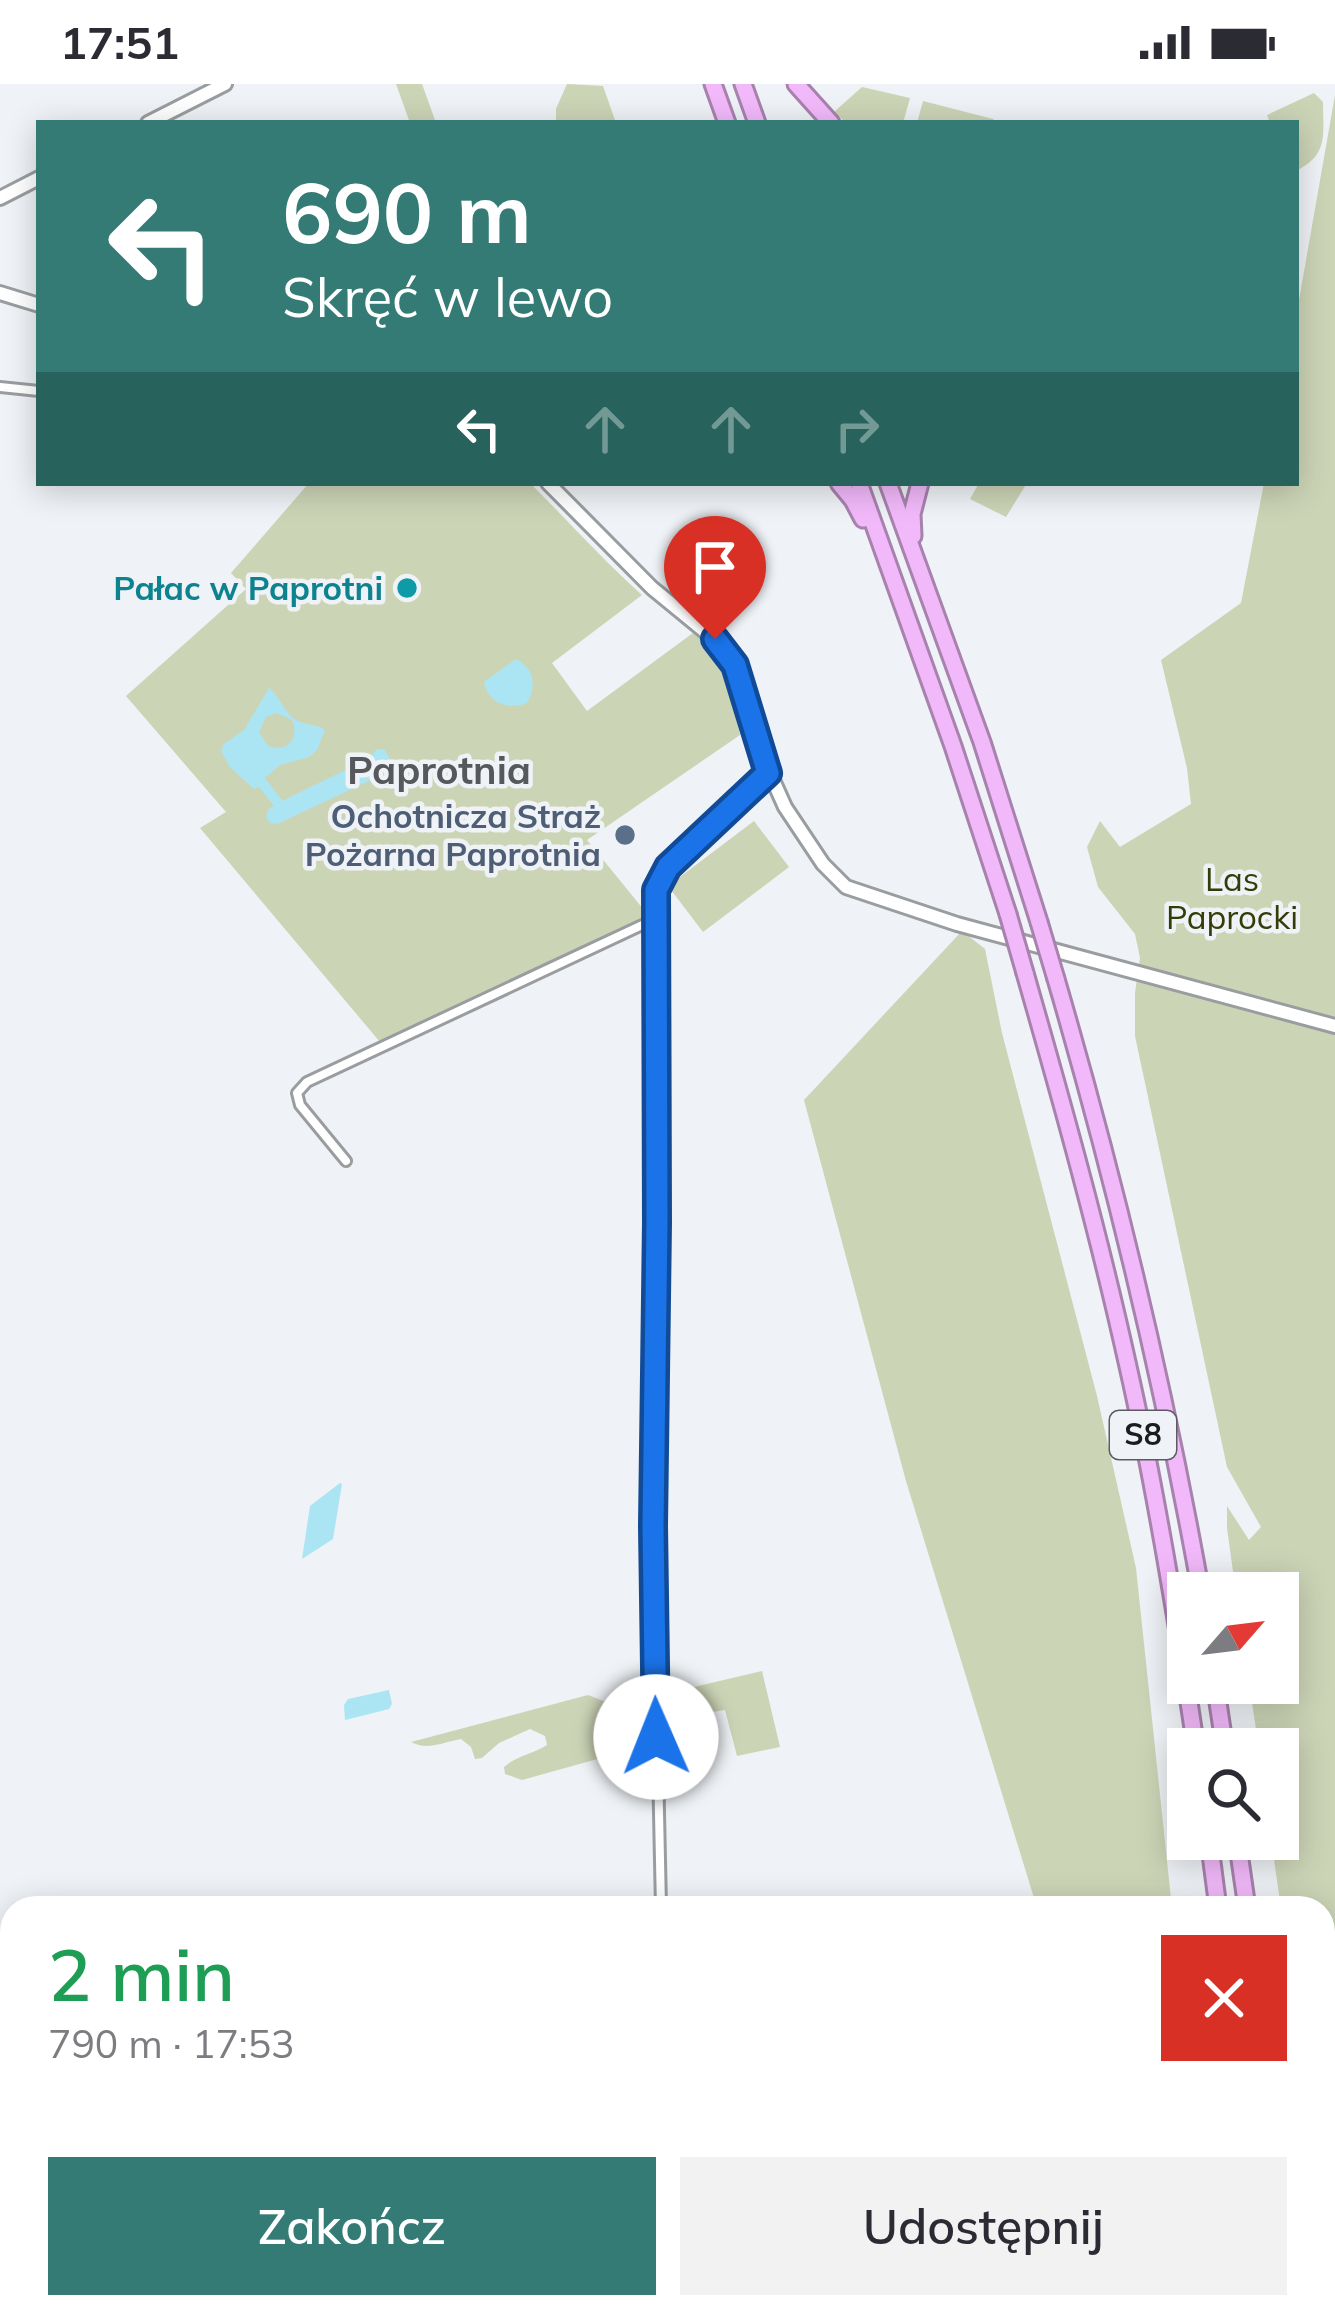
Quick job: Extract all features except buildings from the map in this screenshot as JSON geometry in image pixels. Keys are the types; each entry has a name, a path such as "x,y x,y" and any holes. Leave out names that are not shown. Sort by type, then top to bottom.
{"highway":[{"path":"713,84 726,120"},
{"path":"742,84 756,120"},
{"path":"796,84 828,120"},
{"path":"841,486 890,569"},
{"name":"S8","path":"860,486 1008,914 1085,1187 1128,1364 1174,1600 1193,1728"},
{"name":"S8","path":"889,486 994,780 1056,979 1123,1222 1197,1572"},
{"path":"913,550 912,514 919,486"},
{"path":"1212,1860 1216,1896"},
{"path":"1240,1860 1244,1896"}],"street":[{"path":"154,120 225,84"},
{"path":"0,198 36,180"},
{"path":"0,293 36,304"},
{"path":"0,387 36,391"},
{"path":"551,486 652,588 724,647 739,676 768,773 792,820 837,880 855,891 978,929 1335,1026"},
{"path":"661,1896 653,1526 656,890 668,867 768,773"},
{"path":"346,1161 301,1105 297,1093 307,1082 655,919"}],"green space":[{"path":"396,84 422,84 435,120 409,120"},
{"path":"567,84 603,86 615,120 556,120"},
{"path":"862,87 910,98 904,120 843,120 834,112"},
{"path":"1314,93 1323,102 1322,142 1307,165 1299,169 1299,120 1269,120 1267,115"},
{"name":"Las Paprocki","path":"1335,95 1335,1896 1279,1896 1274,1860 1299,1860 1299,1728 1256,1728 1252,1704 1299,1704 1299,1572 1233,1572 1227,1506 1249,1540 1261,1527 1227,1467 1135,1036 1140,958 1135,934 1098,887 1087,847 1100,821 1120,847 1191,804 1161,660 1241,603 1263,486 1299,486 1299,300"},
{"path":"923,101 994,120 918,120"},
{"path":"306,486 533,486 642,595 552,663 587,711 693,633 714,655 731,691 740,735 587,840 648,915 380,1042 200,828 226,812 126,696 246,589 231,573"},
{"path":"977,486 1025,486 1006,517 970,499"},
{"path":"754,821 789,867 703,932 668,886"},
{"path":"962,931 985,949 1136,1568 1171,1896 1033,1896 906,1481 804,1100"},
{"path":"762,1671 780,1747 737,1756 725,1710 661,1720 660,1695"},
{"path":"588,1695 606,1702 627,1696 626,1705 636,1704 619,1726 641,1734 637,1748 522,1780 505,1774 504,1767 547,1745 545,1736 530,1729 475,1759 471,1747 461,1739 430,1746 411,1742"}],"water":[{"path":"516,659 530,672 532,690 527,703 513,706 494,700 484,682"},
{"path":"269,688 296,720 325,730 309,757 280,765 254,789 230,767 221,751 244,730","holes":["277,713 292,720 290,743 281,748 268,746 259,732 266,717"]},
{"path":"377,749 388,755 391,775 277,824 266,817 278,803 368,759"},
{"path":"340,1483 333,1539 302,1559 310,1506"},
{"path":"389,1690 389,1709 345,1720 348,1699"}],"waterway":[{"path":"261,781 278,803"}],"place":[{"name":"Pałac w Paprotni","path":"407,588"},
{"name":"Ochotnicza Straż Pożarna Paprotnia","path":"625,835"}],"district":[{"name":"Paprotnia","path":"439,770"}],"route":[{"path":"656,1737 656,890 668,867 768,773 735,665 715,639"}]}
